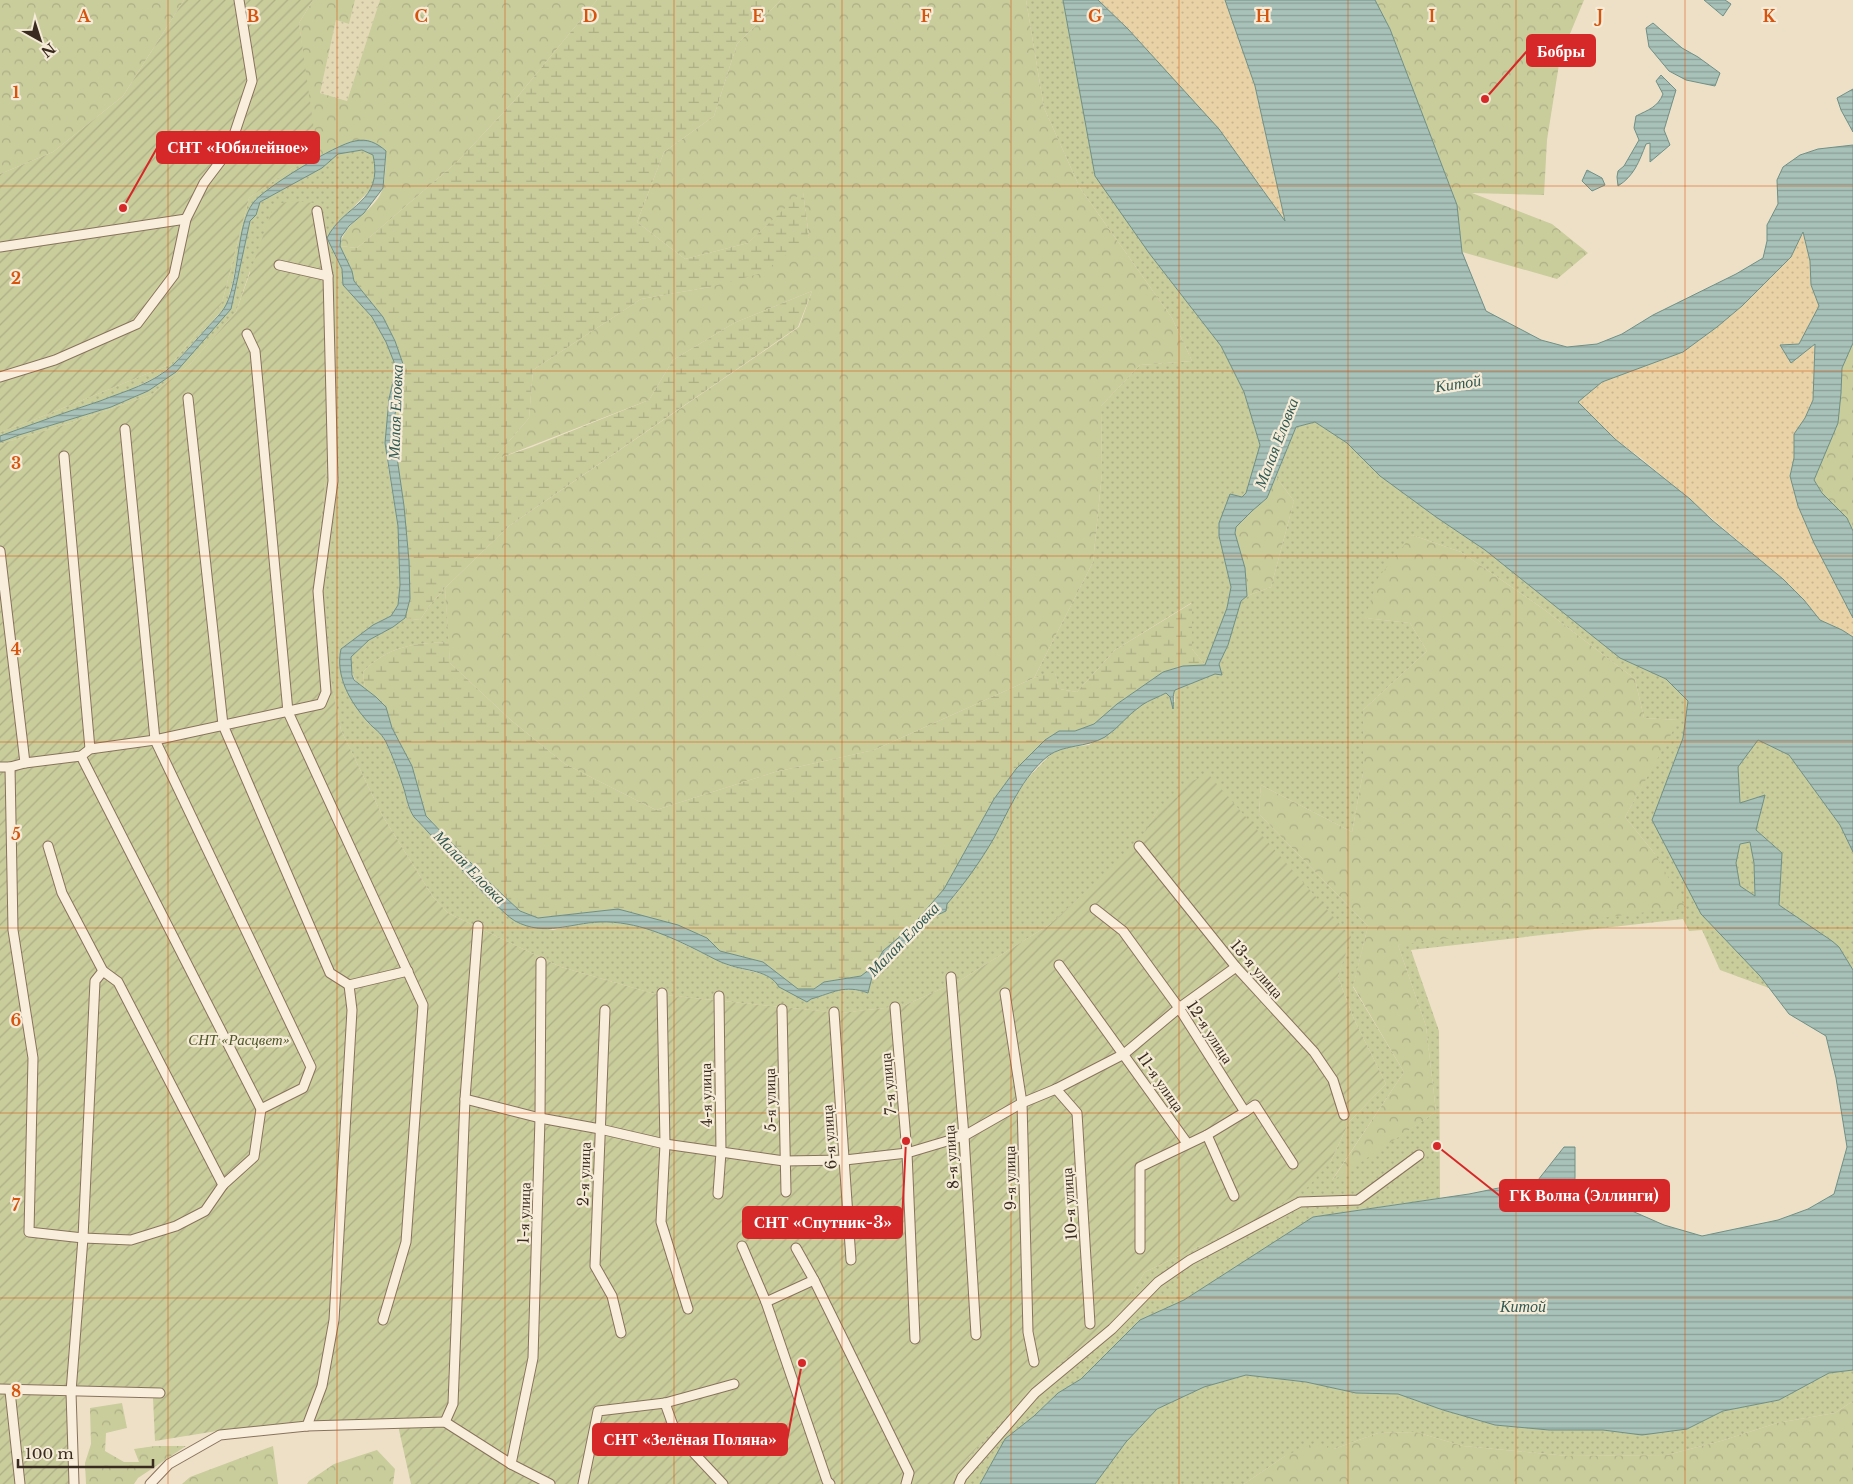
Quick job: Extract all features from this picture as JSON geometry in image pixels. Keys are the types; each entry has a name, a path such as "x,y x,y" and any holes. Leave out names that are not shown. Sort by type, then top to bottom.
{"street":[{"path":"0,377 55,360 137,324 174,275 186,219 204,183 229,150 252,81 239,0"},
{"path":"0,767 81,756 90,749 155,740 321,704 326,692 318,591 333,481 328,276 317,211"},
{"path":"0,247 186,219"},
{"path":"279,265 328,276"},
{"path":"247,334 255,350 288,712 423,1005 406,1242 383,1320"},
{"path":"188,398 222,725 330,973 349,985 408,971"},
{"path":"126,429 155,740 312,1067 303,1088 261,1109"},
{"path":"64,456 90,749"},
{"path":"0,551 25,763"},
{"path":"10,767 13,930 33,1058 29,1232 83,1238 131,1240 176,1226 205,1211 224,1185 254,1157 261,1109 81,756"},
{"path":"48,846 62,893 103,971 118,982 224,1185"},
{"name":"13-я улица","path":"1139,846 1236,967 1314,1052 1333,1080 1344,1115"},
{"name":"12-я улица","path":"1095,909 1123,931 1179,1008 1245,1112"},
{"path":"445,1422 453,1404 464,1099 478,926"},
{"name":"1-я улица","path":"511,1464 533,1358 540,1118 541,962"},
{"name":"11-я улица","path":"1059,965 1187,1143"},
{"path":"464,1099 540,1118 665,1144 784,1161 845,1160 907,1153 964,1136 1022,1103 1056,1089 1124,1054 1179,1008 1236,967"},
{"path":"74,1484 71,1392 83,1238 95,980 103,971"},
{"name":"8-я улица","path":"951,977 964,1136 976,1335"},
{"path":"307,1426 322,1386 334,1320 352,1010 349,985"},
{"path":"662,993 665,1144 662,1222 688,1309"},
{"name":"9-я улица","path":"1005,993 1022,1103 1028,1332 1034,1362"},
{"name":"4-я улица","path":"718,1194 721,1152 719,996"},
{"name":"7-я улица","path":"895,1006 907,1153 915,1339"},
{"name":"5-я улица","path":"782,1009 786,1192"},
{"name":"2-я улица","path":"605,1010 595,1266 612,1296 621,1333"},
{"name":"6-я улица","path":"834,1012 851,1260"},
{"name":"10-я улица","path":"1056,1089 1077,1113 1090,1324"},
{"path":"1140,1249 1140,1167 1206,1135 1255,1105 1293,1164"},
{"path":"1206,1135 1234,1196"},
{"path":"959,1484 962,1477 1035,1394 1112,1329 1158,1282 1190,1260 1300,1202 1358,1200 1419,1155"},
{"path":"742,1246 766,1302 827,1481 830,1484"},
{"path":"796,1248 814,1280 909,1473 906,1484"},
{"path":"766,1302 814,1280"},
{"path":"583,1484 598,1411 665,1402 734,1384"},
{"path":"0,1390 160,1393"},
{"path":"10,1391 20,1484"},
{"path":"665,1402 676,1434 723,1484"},
{"path":"150,1484 169,1464 220,1435 307,1426 445,1422 511,1464 550,1484"}],"shaded area":[{"path":"355,0 380,0 347,101 320,93 336,20 349,24"}],"green space":[{"path":"0,0 184,0 123,96 53,152 0,174"},
{"path":"184,0 313,0 299,23 317,151 249,198 222,303 171,364 0,432 0,174 53,152 123,96"},
{"path":"313,0 355,0 349,24 336,20 320,93 347,101 380,0 597,0 514,101 457,162 357,248 340,246 348,229 380,196 385,178 386,151 344,145 316,158 299,23"},
{"path":"597,0 781,0 737,44 714,116 664,152 637,222 685,259 748,243 803,191 809,237 762,273 710,287 641,299 533,370 529,418 493,460 532,447 649,400 673,360 734,323 812,291 798,327 509,526 445,588 420,620 405,618 410,599 409,561 397,457 395,414 403,364 395,341 383,317 354,281 352,271 340,246 357,248 457,162 514,101"},
{"path":"781,0 1026,0 1044,108 1080,188 1172,318 1192,361 1140,365 1101,406 1102,473 1093,562 1034,678 874,750 775,772 656,810 565,764 512,721 450,663 445,588 509,526 799,327 812,291 734,323 673,360 649,400 492,461 529,418 533,370 641,299 710,287 809,237 803,192 748,243 685,259 637,222 664,152 714,116 737,44"},
{"path":"1026,0 1063,0 1073,49 1149,253 1221,346 1244,392 1260,445 1248,489 1219,536 1231,586 1227,608 1205,665 1192,649 1191,603 1115,650 1077,692 1059,689 1055,673 1034,678 1093,562 1102,473 1101,406 1140,365 1192,361 1172,318 1080,188 1044,108"},
{"path":"1375,0 1584,0 1560,58 1547,140 1544,195 1472,193 1552,224 1588,253 1557,279 1462,252 1457,205 1390,29"},
{"path":"362,150 373,155 376,170 372,188 332,229 334,254 342,269 343,285 372,317 386,342 394,362 394,377 389,399 387,461 398,526 400,585 398,605 391,616 373,625 341,649 339,660 342,680 368,723 380,732 385,741 400,775 408,806 414,817 485,895 515,921 553,930 600,922 629,924 656,931 730,966 766,975 777,983 811,999 845,990 868,993 872,977 882,972 891,959 933,917 946,911 947,904 957,893 995,837 1011,803 1028,778 1048,757 1056,751 1089,745 1144,703 1167,693 1170,701 1175,702 1175,690 1215,674 1228,645 1241,601 1247,596 1271,587 1294,501 1276,477 1296,427 1315,422 1347,443 1380,476 1485,550 1620,658 1666,679 1688,701 1683,738 1670,771 1760,976 1769,988 1720,970 1702,930 1689,931 1683,919 1411,950 1439,1031 1440,1198 1313,1217 1184,1300 1140,1320 1081,1379 1058,1393 1034,1416 1005,1439 980,1484 952,1484 956,1472 1006,1414 1041,1378 1108,1326 1118,1315 1145,1272 1257,1219 1331,1161 1349,1122 1386,1084 1354,1019 1338,977 1350,937 1158,810 1136,847 1049,925 959,981 903,1006 840,1013 655,994 561,967 448,913 433,897 382,815 341,730 314,594 329,440 250,271 236,312 190,364 151,395 61,426 0,444 0,442 19,435 111,407 148,391 231,309 250,221 256,215 260,202 322,168 338,154","holes":["1412,535 1461,552 1542,608 1635,679 1644,718 1678,720 1625,817 1655,854 1398,945 1426,1026 1436,1112 1332,1180 1404,1072 1353,987 1368,926 1259,814 1261,785 1352,832 1363,773 1363,710 1427,651 1410,623 1365,618"]},
{"path":"317,151 316,158 267,190 253,203 244,225 226,306 173,365 156,377 128,391 0,436 0,432 171,364 222,303 249,198"},
{"name":"СНТ «Расцвет»","path":"291,201 315,203 324,284 329,440 314,594 341,730 382,815 433,897 448,913 561,967 655,994 840,1013 903,1006 959,981 1049,925 1135,847 1158,810 1183,784 1209,775 1351,937 1338,977 1354,1019 1386,1084 1349,1122 1331,1161 1308,1187 1257,1219 1145,1272 1118,1315 1108,1326 1041,1378 1006,1414 956,1472 952,1484 411,1484 398,1418 229,1429 155,1441 153,1398 72,1392 75,1484 0,1484 0,444 61,426 151,395 190,364 236,312 274,205"},
{"path":"1853,343 1853,531 1847,518 1822,493 1814,480 1824,455 1841,393 1842,368"},
{"path":"1276,477 1294,501 1271,587 1247,596 1247,586 1235,533 1236,527 1267,498"},
{"path":"1412,535 1461,552 1542,608 1635,679 1644,718 1679,720 1625,817 1655,854 1685,907 1398,945 1426,1026 1436,1112 1331,1182 1404,1072 1353,986 1368,926 1259,814 1261,785 1352,832 1363,773 1363,710 1427,651 1410,623 1365,618 1378,578"},
{"path":"445,588 449,642 413,645 382,656 363,672 365,690 353,675 351,657 369,640 405,618 420,620"},
{"path":"1192,603 1192,649 1205,665 1183,666 1163,672 1117,704 1094,724 1075,731 1059,731 1045,740 1016,769 994,799 944,889 912,926 883,951 875,965 861,976 824,982 814,989 798,989 763,962 720,951 707,938 618,909 538,918 520,911 491,884 426,816 412,766 392,728 386,707 365,690 363,672 372,663 392,651 424,643 449,642 450,663 512,721 565,764 656,810 775,772 874,750 1034,678 1055,672 1059,689 1077,692 1115,650"},
{"path":"1758,740 1789,755 1840,825 1853,852 1853,970 1832,941 1779,905 1782,853 1756,830 1740,803 1738,767"},
{"path":"1751,842 1755,897 1740,886 1736,863 1740,844"},
{"path":"1853,1370 1853,1401 1835,1413 1777,1423 1721,1441 1667,1455 1568,1456 1463,1446 1416,1432 1378,1433 1334,1449 1285,1456 1244,1484 1095,1484 1126,1442 1157,1409 1204,1387 1246,1375 1306,1382 1356,1393 1398,1394 1443,1410 1495,1425 1549,1430 1603,1430 1687,1429 1723,1411 1779,1400 1829,1373"},
{"path":"1853,1401 1853,1484 1244,1484 1285,1456 1317,1442 1334,1449 1378,1433 1416,1432 1463,1446 1568,1456 1667,1455 1721,1441 1777,1423 1835,1413"},
{"path":"122,1403 127,1428 106,1433 105,1451 124,1462 139,1462 134,1449 155,1446 186,1446 138,1478 134,1484 86,1484 85,1463 91,1444 90,1408"},
{"path":"273,1446 278,1484 182,1484 190,1477"},
{"path":"377,1450 395,1469 393,1484 307,1484 334,1464"}],"sand":[{"path":"1098,0 1225,0 1255,86 1285,222 1258,182"},
{"path":"1802,231 1810,261 1811,285 1819,306 1799,344 1781,345 1791,363 1815,343 1813,400 1805,418 1794,434 1794,458 1790,476 1798,506 1814,543 1853,618 1853,637 1820,620 1804,600 1783,579 1641,458 1615,439 1578,402 1602,382 1683,352 1717,327 1742,306 1791,257"}],"water":[{"name":"Китой","path":"1063,0 1098,0 1128,29 1219,129 1285,221 1255,86 1225,0 1375,0 1390,29 1457,205 1462,252 1486,311 1541,340 1567,347 1597,344 1622,334 1653,315 1736,274 1763,258 1767,241 1767,225 1778,204 1777,180 1783,167 1800,155 1818,149 1853,145 1853,343 1842,368 1838,423 1814,480 1822,493 1847,518 1853,531 1853,618 1814,543 1798,506 1790,476 1794,458 1794,434 1805,418 1813,400 1815,344 1791,363 1780,345 1799,344 1819,306 1811,285 1810,261 1803,232 1791,257 1742,306 1717,327 1683,352 1602,382 1578,402 1615,439 1690,499 1712,520 1783,579 1804,600 1820,620 1853,637 1853,852 1840,825 1789,755 1758,740 1738,767 1740,803 1765,795 1756,830 1782,853 1779,905 1839,947 1853,970 1853,1370 1829,1373 1779,1400 1723,1411 1687,1429 1642,1435 1603,1430 1549,1430 1495,1425 1443,1410 1398,1394 1356,1393 1306,1382 1246,1375 1204,1387 1157,1409 1126,1442 1095,1484 980,1484 1005,1439 1034,1416 1058,1393 1081,1379 1140,1320 1184,1300 1313,1217 1469,1194 1538,1180 1564,1147 1575,1147 1575,1197 1597,1206 1632,1211 1664,1225 1702,1236 1778,1220 1808,1209 1834,1194 1847,1147 1836,1078 1826,1036 1789,1014 1760,976 1701,914 1652,820 1683,738 1688,701 1666,679 1620,658 1485,550 1380,476 1347,443 1315,422 1296,427 1267,498 1236,527 1235,533 1245,568 1247,596 1241,601 1228,645 1219,664 1222,675 1215,674 1175,690 1173,709 1170,697 1166,693 1137,709 1105,737 1090,743 1054,752 1048,756 1023,784 989,847 947,904 946,911 933,917 891,959 882,972 872,977 868,993 860,990 845,989 811,999 807,1002 779,987 775,981 763,974 725,964 677,940 640,927 614,922 600,922 547,929 526,926 512,919 474,883 414,817 386,742 380,733 361,714 350,697 340,669 341,649 373,625 391,616 398,605 400,585 398,526 385,443 389,399 394,377 394,362 386,342 372,317 343,285 342,269 327,238 343,217 368,193 373,183 375,171 373,155 362,150 338,154 322,168 260,202 256,215 250,221 231,309 176,372 148,391 111,407 0,442 0,436 129,390 148,382 166,371 220,314 226,305 234,280 244,225 253,203 271,187 285,178 317,158 346,144 364,140 379,146 386,151 383,188 364,213 349,226 341,237 340,246 352,271 354,281 383,317 395,341 403,364 403,378 395,414 397,457 409,561 410,599 405,618 369,640 351,657 354,680 386,707 392,728 412,766 426,816 491,884 520,911 538,918 618,909 678,925 707,938 720,951 763,962 798,989 814,989 824,982 861,976 875,965 883,951 912,926 944,889 994,799 1016,769 1045,740 1059,731 1075,731 1094,724 1117,704 1163,672 1183,666 1205,665 1227,608 1231,587 1219,536 1219,523 1230,494 1242,497 1246,493 1260,445 1244,392 1221,346 1149,253 1095,176","holes":["1750,842 1754,863 1755,896 1740,886 1736,863 1740,844"]},
{"path":"1704,0 1725,0 1731,4 1723,16"},
{"path":"1653,23 1682,48 1720,73 1715,86 1686,80 1669,71 1649,47 1646,28"},
{"path":"1661,75 1676,90 1664,130 1670,145 1650,162 1650,143 1646,144 1632,173 1618,186 1618,171 1624,166 1639,140 1634,128 1636,116 1655,105 1663,94 1656,81"},
{"path":"1853,89 1853,132 1837,98"},
{"path":"1587,170 1602,178 1605,185 1592,191 1582,181"}],"place":[{"name":"Бобры","path":"1485,99"},
{"name":"СНТ «Юбилейное»","path":"123,208"},
{"name":"СНТ «Спутник-3»","path":"906,1141"},
{"name":"ГК Волна (Эллинги)","path":"1437,1146"},
{"name":"СНТ «Зелёная Поляна»","path":"802,1363"}],"water label":[{"name":"Малая Еловка","path":"395,412"},
{"name":"Малая Еловка","path":"1276,443"},
{"name":"Малая Еловка","path":"470,867"},
{"name":"Малая Еловка","path":"903,939"}]}
